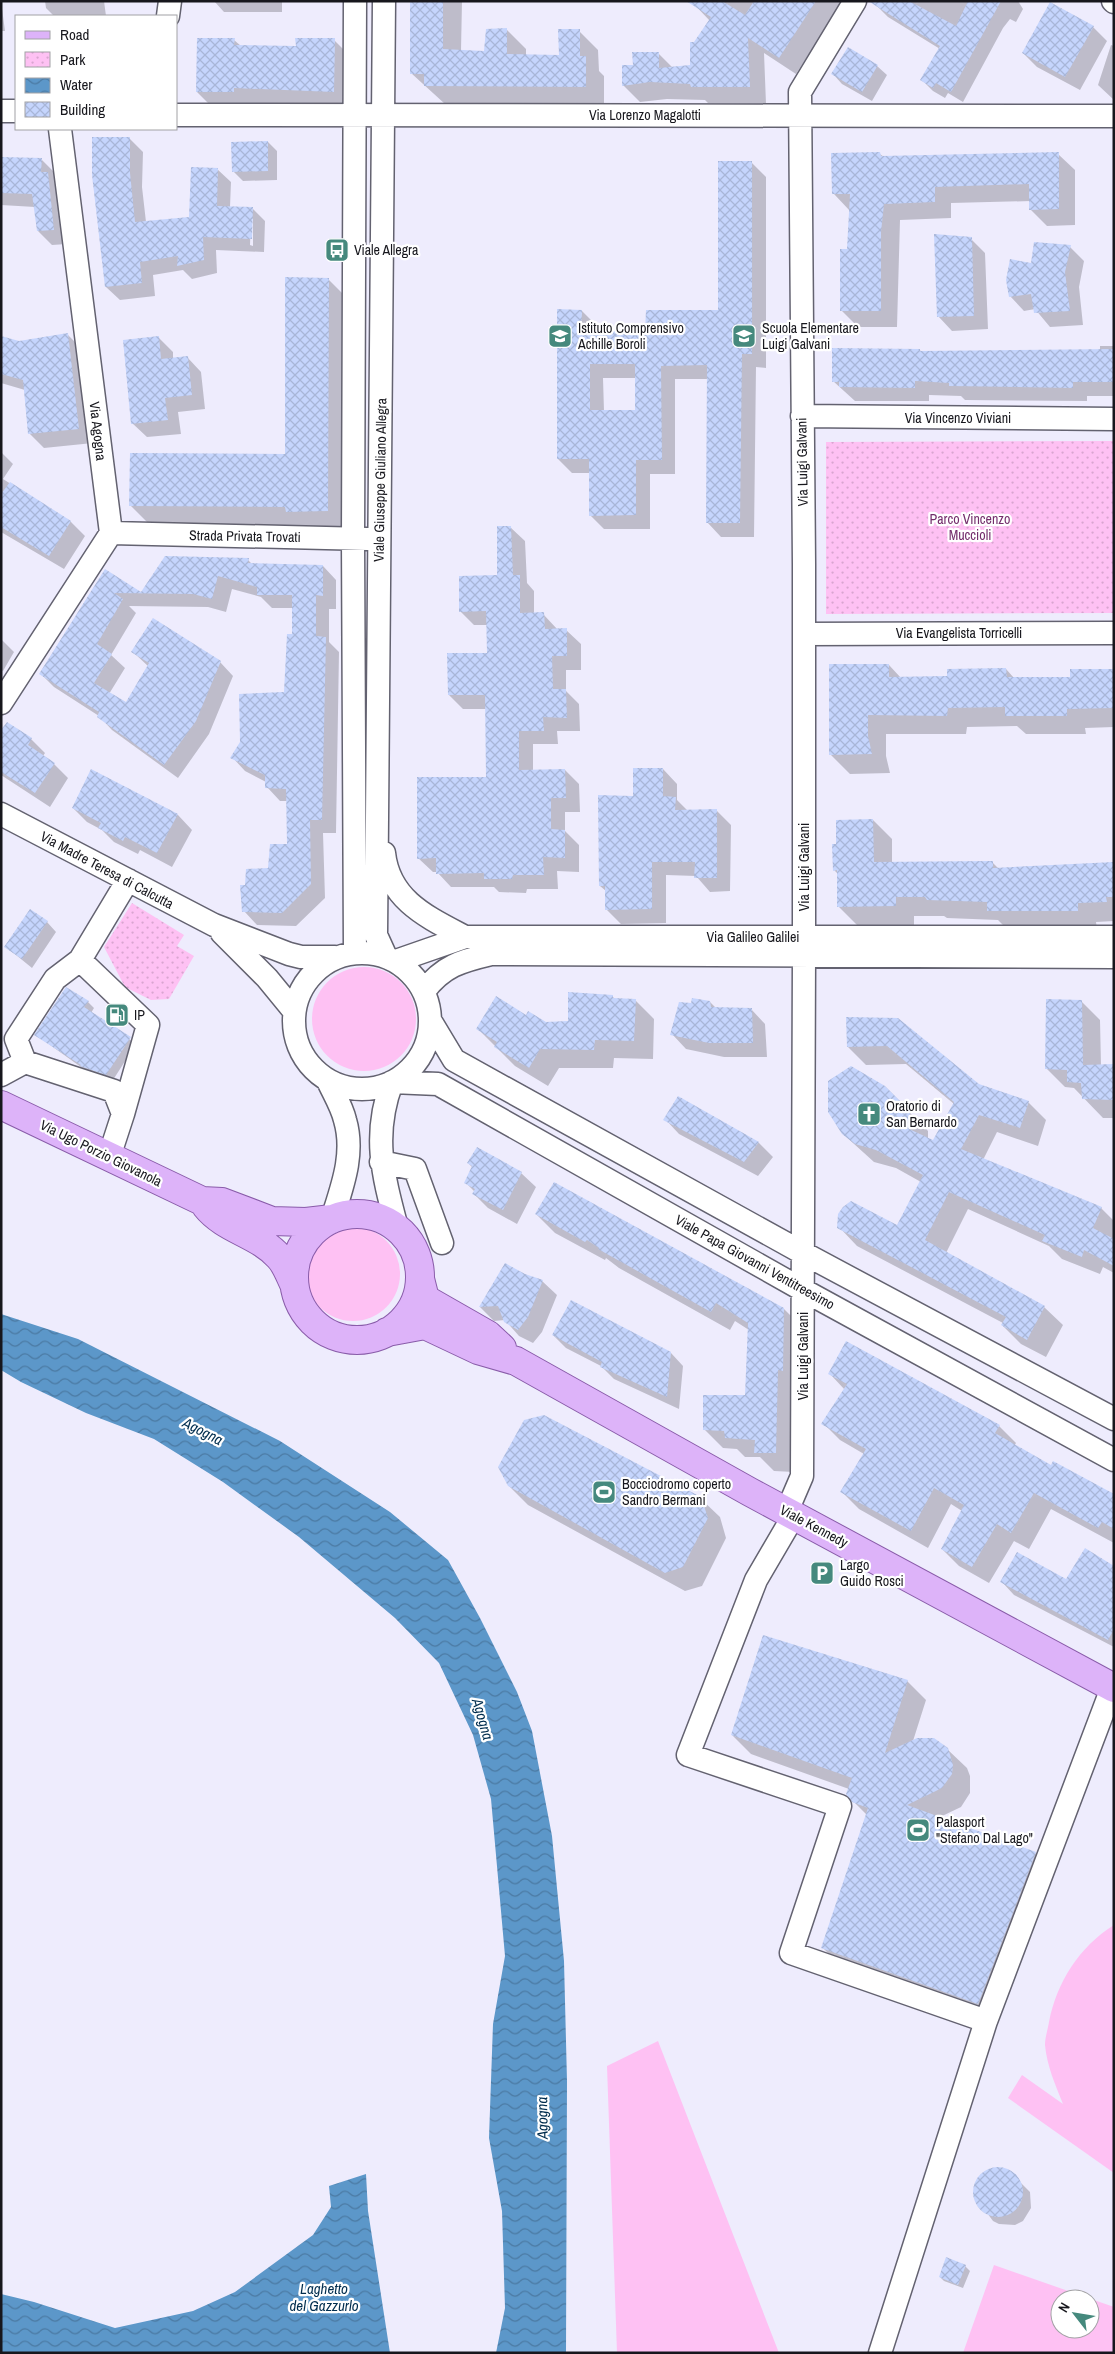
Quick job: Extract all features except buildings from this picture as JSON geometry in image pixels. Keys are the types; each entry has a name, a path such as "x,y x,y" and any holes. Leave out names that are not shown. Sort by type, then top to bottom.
{"main road":[{"name":"Via Ugo Porzio Giovanola","path":"1,1105 202,1201 222,1202 272,1221 306,1222 332,1219"},
{"name":"Via Ugo Porzio Giovanola","path":"202,1201 214,1216 256,1240 280,1257 294,1284"},
{"path":"361,1214 380,1218 397,1228 409,1241 417,1258 425,1299 488,1335 516,1360 478,1350 425,1325 387,1332 368,1339 348,1340 328,1333 308,1315 300,1304 294,1284 295,1264 302,1245 315,1230 342,1215 361,1214"},
{"path":"387,1332 404,1319 416,1300 420,1279"},
{"name":"Viale Kennedy","path":"516,1360 791,1513 1113,1688"}],"street":[{"path":"168,15 170,1"},
{"name":"Viale Giuseppe Giuliano Allegra","path":"345,955 353,539 353,115 355,1"},
{"name":"Viale Giuseppe Giuliano Allegra","path":"384,1 376,935 391,959"},
{"name":"Via Luigi Galvani","path":"855,1 800,92 804,634 802,1476 791,1513 756,1580 688,1756 840,1806 791,1953 986,2021"},
{"path":"1,111 15,111"},
{"name":"Via Lorenzo Magalotti","path":"178,115 1114,116"},
{"name":"Via Agogna","path":"60,130 111,533"},
{"name":"Via Vincenzo Viviani","path":"802,416 1114,419"},
{"path":"1,703 111,533"},
{"name":"Strada Privata Trovati","path":"111,533 380,540"},
{"name":"Via Evangelista Torricelli","path":"804,634 1114,633"},
{"name":"Via Madre Teresa di Calcutta","path":"1,814 214,925 301,957 345,955"},
{"path":"377,827 382,841 385,870 401,896 431,919 465,938"},
{"path":"24,1062 16,1039 55,979 80,960 128,880"},
{"name":"Via Madre Teresa di Calcutta","path":"214,925 267,978 294,1011"},
{"name":"Via Galileo Galilei","path":"424,991 436,975 465,960 491,954 804,947 1114,937"},
{"name":"Via Galileo Galilei","path":"391,959 465,938 1114,957"},
{"path":"376,953 391,959 412,973 424,991 430,1011 430,1032 423,1051 410,1070 392,1082 371,1089 349,1089 328,1081 310,1067 298,1048 293,1027 294,1011 304,984 318,968 345,955 376,953"},
{"path":"80,960 148,1025 109,1157"},
{"path":"430,1020 454,1060 803,1253 1114,1419"},
{"path":"1,1074 24,1062 114,1091 123,1114"},
{"path":"328,1081 345,1120 349,1147 346,1170 332,1219"},
{"path":"392,1082 383,1106 381,1162 397,1228"},
{"name":"Viale Papa Giovanni Ventitreesimo","path":"392,1082 438,1084 803,1290 1114,1460"},
{"path":"381,1162 414,1169 442,1243"},
{"path":"880,2353 986,2021 1113,1688"}],"green space":[{"name":"Parco Vincenzo Muccioli","path":"1114,441 1114,613 826,614 826,442"},
{"path":"132,903 184,935 177,946 194,956 169,999 151,1000 125,987 104,947"},
{"path":"364,967 384,971 401,982 412,999 416,1019 412,1039 401,1056 384,1067 364,1071 344,1067 327,1056 316,1039 312,1019 316,999 327,982 344,971"},
{"path":"353,1227 371,1230 386,1241 397,1256 400,1274 397,1292 386,1307 371,1318 353,1321 335,1318 320,1307 309,1292 306,1274 309,1256 320,1241 335,1230"},
{"path":"1114,1925 1114,2173 1008,2098 1022,2075 1063,2104 1049,2068 1045,2045 1053,2007 1071,1967 1090,1944"},
{"path":"658,2041 779,2353 617,2353 607,2066"},
{"path":"994,2265 1063,2289 1050,2289 1050,2339 1100,2339 1100,2302 1114,2307 1114,2353 963,2353"}],"water":[{"name":"Agogna","path":"1,1314 78,1339 280,1441 390,1512 448,1560 480,1618 517,1692 532,1731 552,1836 564,1961 567,2081 566,2353 496,2353 505,2308 502,2211 489,2138 493,2024 505,1956 491,1799 473,1735 439,1663 395,1618 299,1537 223,1482 154,1439 86,1413 21,1382 1,1370"},
{"name":"Laghetto del Gazzurlo","path":"366,2174 368,2211 390,2353 1,2353 1,2294 34,2302 115,2328 193,2311 235,2292 313,2235 331,2207 329,2186"}],"place":[{"name":"Viale Allegra","path":"337,250"},
{"name":"Istituto Comprensivo Achille Boroli","path":"560,336"},
{"name":"Scuola Elementare Luigi Galvani","path":"744,336"},
{"name":"IP","path":"117,1015"},
{"name":"Oratorio di San Bernardo","path":"869,1114"},
{"name":"Bocciodromo coperto Sandro Bermani","path":"604,1492"},
{"name":"Largo Guido Rosci","path":"822,1573"},
{"name":"Palasport \"Stefano Dal Lago\"","path":"918,1830"}]}
